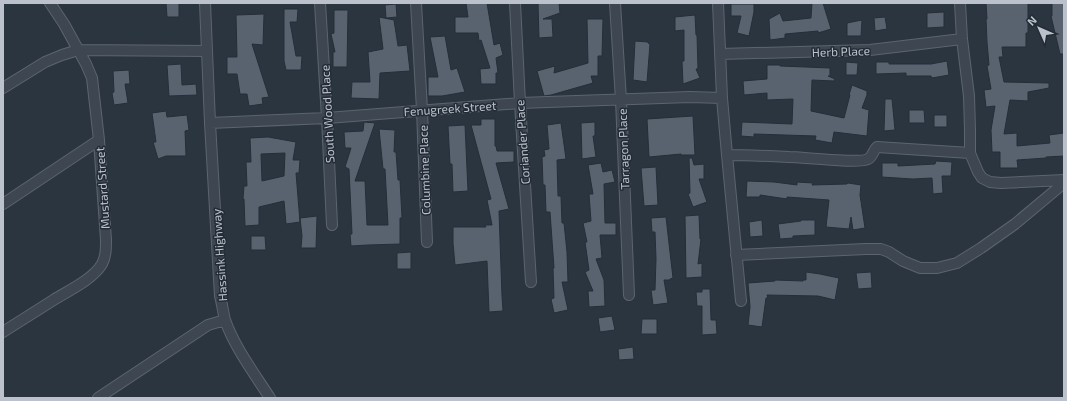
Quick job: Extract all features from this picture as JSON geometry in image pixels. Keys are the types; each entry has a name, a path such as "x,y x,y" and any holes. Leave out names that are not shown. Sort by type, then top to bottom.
{"street":[{"name":"Mustard Street","path":"3,332 74,288 97,270 106,254 99,140 92,78 64,24 50,3"},
{"name":"Hassink Highway","path":"205,3 220,296 225,320 234,340 270,398"},
{"name":"South Wood Place","path":"320,3 332,225"},
{"name":"Columbine Place","path":"416,3 427,242"},
{"name":"Coriander Place","path":"515,3 531,282"},
{"name":"Tarragon Place","path":"615,3 621,100 629,295"},
{"path":"718,3 722,98 741,301"},
{"path":"960,3 962,39 969,96 970,153 978,172 982,178 990,182 1064,182"},
{"name":"Herb Place","path":"720,54 870,50 962,39"},
{"path":"3,88 45,62 78,50 207,51"},
{"name":"Fenugreek Street","path":"210,123 327,118 520,103 722,98"},
{"path":"3,204 99,140"},
{"path":"727,155 846,161 868,160 877,147 970,153"},
{"path":"736,255 866,249 889,252 903,261 920,268 937,268 957,263 981,248 1015,224 1064,182"},
{"path":"98,398 208,325 225,320"}],"building":[{"path":"166,3 179,3 179,17 167,17"},
{"path":"466,3 487,3 494,45 500,43 503,55 496,58 498,73 496,73 496,84 481,84 480,69 490,68 481,40 479,41 478,33 455,33 455,17 468,17"},
{"path":"538,3 559,3 560,13 543,19 552,19 553,37 539,38"},
{"path":"812,3 823,3 831,29 818,33 818,31 785,34 785,38 770,40 769,19 780,13 783,21 811,18"},
{"path":"986,3 1028,3 1028,33 1026,33 1026,47 1002,47 1003,57 999,57 1004,82 1049,83 1049,88 1028,92 1028,101 1010,100 1004,134 1017,133 1017,146 1050,143 1049,135 1064,133 1064,156 1017,160 1018,168 1000,168 1000,152 992,152 991,130 995,106 986,107 984,90 991,89 987,66 989,65"},
{"path":"1052,3 1064,3 1064,54 1060,54 1051,16"},
{"path":"396,4 397,17 386,18 385,5"},
{"path":"731,4 754,4 754,12 749,36 737,33 741,16 731,16"},
{"path":"284,9 298,9 297,22 290,22 296,56 302,56 301,70 286,70 284,61"},
{"path":"334,10 348,10 347,67 333,67 333,52 335,52 331,34 334,33"},
{"path":"944,12 944,27 927,28 927,13"},
{"path":"264,14 263,45 252,44 269,97 262,98 263,104 249,106 247,94 240,94 237,74 227,74 227,57 237,57 236,15"},
{"path":"695,15 698,69 696,69 700,78 683,84 682,61 684,61 684,30 675,31 675,17"},
{"path":"379,17 394,20 398,46 407,45 410,71 380,73 379,99 351,98 352,82 370,82 368,52 383,49"},
{"path":"885,17 887,29 875,31 874,18"},
{"path":"587,19 603,19 602,56 598,56 598,76 591,76 593,83 544,96 537,71 555,66 554,73 588,63"},
{"path":"862,20 861,36 847,36 847,23"},
{"path":"445,36 451,70 457,68 465,92 442,96 428,96 428,77 438,77 430,37"},
{"path":"635,41 648,42 650,44 647,82 633,80"},
{"path":"947,61 949,75 932,78 931,76 906,76 906,73 876,74 876,62 889,62 889,64 931,64"},
{"path":"846,62 858,63 857,75 846,75"},
{"path":"181,64 182,85 196,84 197,95 169,96 167,65"},
{"path":"767,65 830,68 830,76 828,76 835,79 834,81 812,80 811,111 844,118 852,85 867,91 862,108 869,110 867,136 834,132 832,143 815,140 816,136 754,134 754,137 741,136 742,122 792,124 793,99 767,100 767,93 744,95 743,81 767,79"},
{"path":"129,70 130,84 125,84 128,103 114,105 112,93 114,92 113,71"},
{"path":"885,99 892,99 895,130 884,131"},
{"path":"909,110 924,110 925,123 909,123"},
{"path":"166,111 167,117 187,115 189,130 185,131 186,156 166,156 158,159 153,142 156,142 152,113"},
{"path":"934,115 947,115 947,127 934,127"},
{"path":"693,116 695,155 681,154 649,157 647,119"},
{"path":"481,119 495,119 495,146 497,151 514,151 514,162 496,163 509,209 499,211 503,311 489,312 487,261 455,265 453,227 486,227 485,225 492,225 487,200 491,199 471,125 481,125"},
{"path":"364,122 375,123 355,181 365,181 367,225 388,225 385,169 383,169 379,129 395,130 394,152 396,152 398,180 400,180 402,218 400,218 400,244 351,246 350,234 352,234 349,169 345,167 351,148 345,148 344,132 363,131"},
{"path":"595,122 595,136 593,136 596,157 582,159 581,123"},
{"path":"561,123 566,159 557,160 558,196 561,196 562,223 564,223 567,252 568,282 562,282 568,310 554,313 551,299 554,298 554,268 550,212 546,212 542,157 545,156 544,150 549,149 547,125"},
{"path":"465,125 468,191 453,192 448,126"},
{"path":"268,137 296,142 293,160 300,160 299,173 296,173 300,222 286,224 284,201 259,207 259,225 245,226 243,199 244,186 247,186 246,162 251,162 250,138","holes":["285,153 284,176 262,181 261,154"]},
{"path":"689,158 692,158 694,165 704,164 704,179 699,179 707,202 693,207 688,194 690,193"},
{"path":"936,161 952,162 951,176 942,176 943,193 933,194 932,178 913,179 882,177 882,163 898,163 898,166 935,164"},
{"path":"601,163 603,172 612,170 615,182 604,184 605,223 616,223 616,235 600,235 602,258 596,259 604,280 605,306 589,307 588,291 593,291 585,272 589,270 585,242 587,242 583,223 591,221 589,194 593,194 588,165"},
{"path":"656,167 658,205 644,206 641,168"},
{"path":"747,181 797,185 797,182 813,183 812,185 848,183 861,185 860,195 865,228 853,230 851,217 849,229 826,227 829,200 787,197 787,199 760,195 760,197 746,197"},
{"path":"699,215 701,239 698,264 702,263 702,277 686,278 685,216"},
{"path":"317,216 316,248 301,248 302,236 300,218"},
{"path":"666,217 673,278 670,280 664,280 668,303 653,305 651,290 655,290 656,259 655,232 652,232 651,218"},
{"path":"762,220 763,236 750,237 749,222"},
{"path":"801,220 815,220 815,235 793,236 793,238 780,239 778,224"},
{"path":"251,236 265,236 266,250 251,250"},
{"path":"411,252 411,269 397,269 397,253"},
{"path":"806,272 839,278 835,300 818,296 767,295 768,298 766,298 762,327 748,325 750,307 748,283 775,280 803,281 806,280"},
{"path":"871,272 872,288 858,289 856,273"},
{"path":"702,289 710,289 711,320 716,320 717,334 702,335 702,306 697,306 696,292 702,292"},
{"path":"612,316 615,330 600,332 598,318"},
{"path":"642,319 657,319 657,334 641,334"},
{"path":"633,347 634,359 619,360 618,349"}]}
